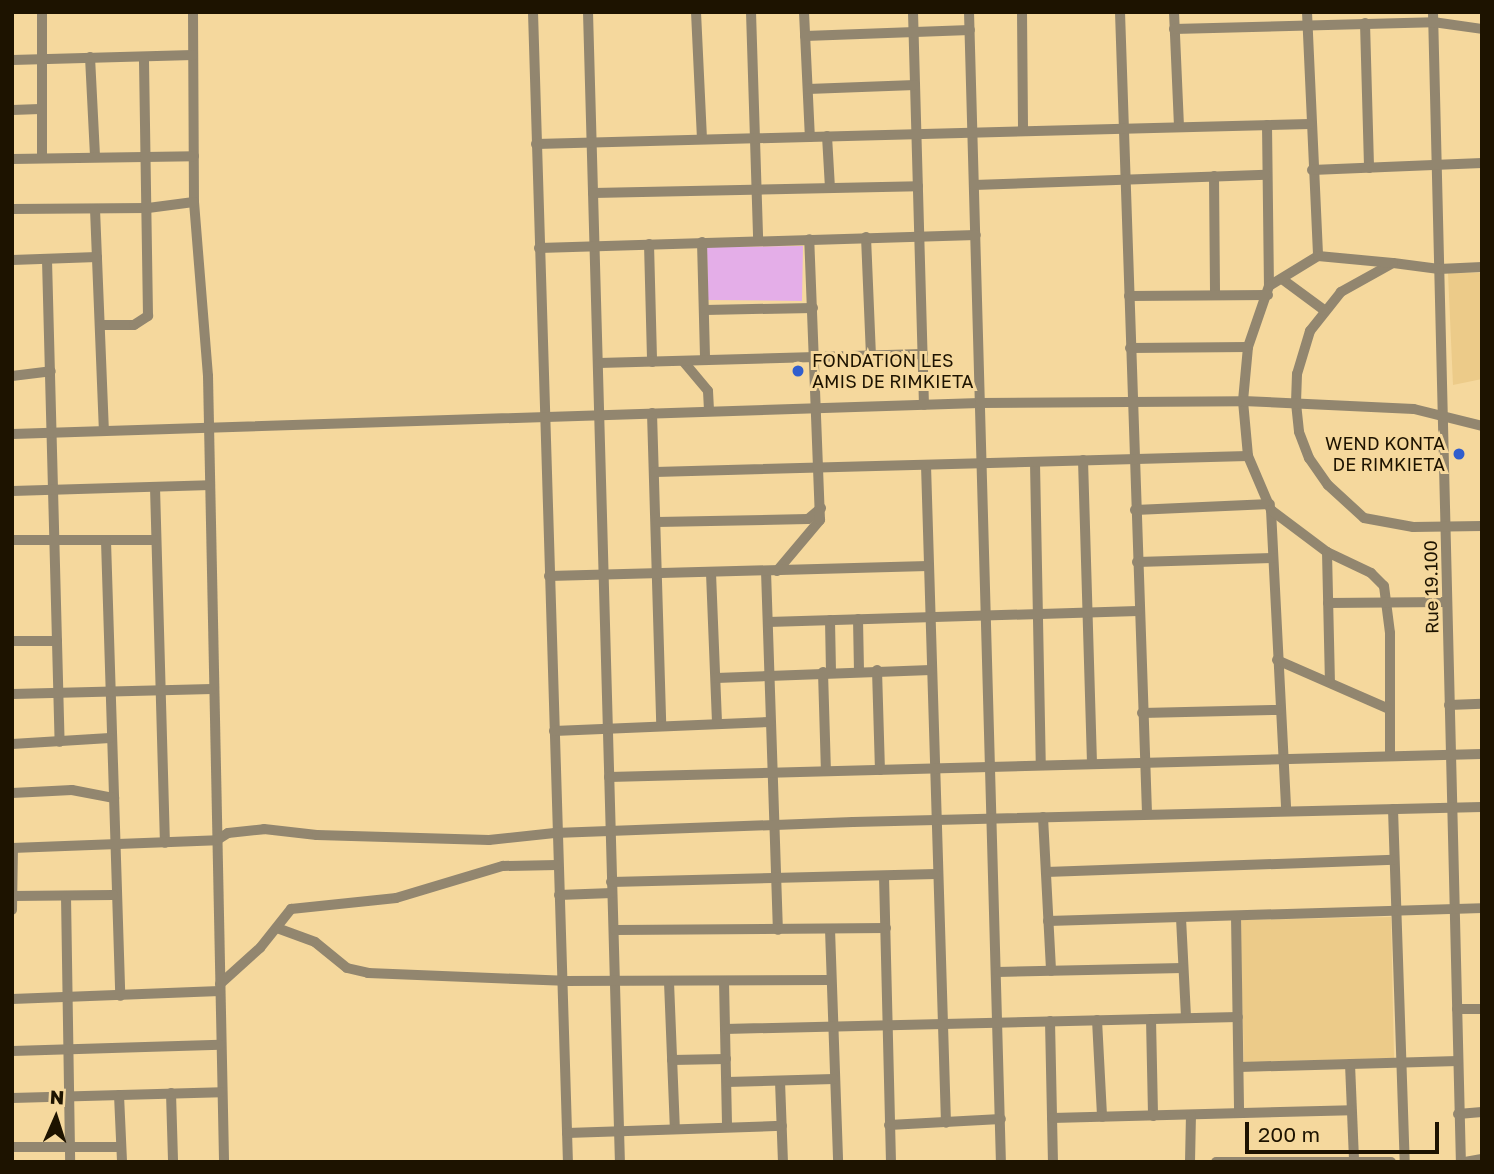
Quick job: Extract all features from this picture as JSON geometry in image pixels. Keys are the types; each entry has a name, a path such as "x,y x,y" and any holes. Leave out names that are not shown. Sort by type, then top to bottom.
{"street":[{"path":"42,12 42,158"},
{"path":"193,12 194,202 209,429 212,689 224,1162"},
{"path":"533,12 555,833 564,981 568,1162"},
{"path":"588,12 592,245 599,363 609,831 615,930 620,1162"},
{"path":"696,12 702,139"},
{"path":"751,12 758,240"},
{"path":"804,12 810,136"},
{"path":"913,12 924,405"},
{"path":"969,12 1002,1119 1001,1162"},
{"path":"1022,12 1023,131"},
{"path":"1120,12 1138,611 1147,813"},
{"path":"1174,12 1179,127"},
{"path":"1174,29 1308,17 1365,23 1433,17 1482,29"},
{"path":"1308,17 1310,124 1318,256"},
{"name":"Rue 19.100","path":"1433,17 1433,166 1443,415 1458,1114 1463,1162"},
{"path":"1365,23 1369,168"},
{"path":"805,36 970,30"},
{"path":"12,61 193,55"},
{"path":"90,57 94,156"},
{"path":"100,325 134,325 148,316 148,208 143,156 144,57"},
{"path":"808,89 915,85"},
{"path":"12,110 40,108"},
{"path":"536,144 1310,124"},
{"path":"1267,125 1268,291 1248,347 1243,401 1248,456 1270,507 1286,811"},
{"path":"827,136 830,188"},
{"path":"12,159 194,156"},
{"path":"1312,170 1482,163"},
{"path":"1214,176 1215,292"},
{"path":"974,185 1266,176"},
{"path":"593,193 918,186"},
{"path":"12,209 148,208 194,202"},
{"path":"95,209 104,429"},
{"path":"539,248 976,235"},
{"path":"866,237 871,355"},
{"path":"778,930 768,622 771,571 818,524 821,508 809,239"},
{"path":"702,242 705,360"},
{"path":"649,244 652,362"},
{"path":"1129,296 1268,291 1318,256 1439,269 1482,267"},
{"path":"12,260 97,257"},
{"path":"47,260 54,433 60,742"},
{"path":"1393,263 1341,292 1324,310 1305,347 1296,403 1299,432 1309,458 1350,508 1379,523 1482,526"},
{"path":"1282,279 1324,310"},
{"path":"705,310 813,308"},
{"path":"1130,348 1248,347"},
{"path":"599,363 923,354"},
{"path":"683,361 708,391 709,411"},
{"path":"12,376 51,371"},
{"path":"12,434 980,403 1243,401 1443,415 1482,426"},
{"path":"652,413 661,725"},
{"path":"655,472 1248,456"},
{"path":"1083,460 1092,764"},
{"path":"1035,463 1041,764"},
{"path":"926,465 936,874 946,1123"},
{"path":"12,491 210,485"},
{"path":"155,487 165,843"},
{"path":"1135,510 1270,507 1327,552 1378,578 1389,605 1390,754"},
{"path":"657,522 808,519 821,508"},
{"path":"12,540 155,540"},
{"path":"106,541 108,692 114,798 113,895 120,996"},
{"path":"1327,552 1330,681"},
{"path":"1137,562 1273,558"},
{"path":"549,576 928,566"},
{"path":"712,573 717,723"},
{"path":"1328,604 1446,603"},
{"path":"768,622 1138,611"},
{"path":"858,619 859,671"},
{"path":"826,771 830,620"},
{"path":"12,641 57,641"},
{"path":"1277,660 1389,709"},
{"path":"877,670 880,770"},
{"path":"716,678 769,673 931,670"},
{"path":"12,694 212,689"},
{"path":"1450,705 1482,704"},
{"path":"1142,713 1279,710"},
{"path":"554,731 770,722"},
{"path":"12,744 110,738"},
{"path":"609,777 1390,754 1482,754"},
{"path":"12,793 72,790 114,798"},
{"path":"12,909 12,848 216,840 228,833 264,829 489,840 555,833 935,820 1482,807"},
{"path":"1393,809 1399,1063 1405,1162 1399,1162"},
{"path":"1043,817 1051,971"},
{"path":"1046,872 1394,860"},
{"path":"12,999 120,996 220,988 296,908 396,898 474,871 503,866 557,865"},
{"path":"559,895 611,888 776,878 936,874"},
{"path":"884,876 891,1162"},
{"path":"12,896 113,895"},
{"path":"66,896 71,1162"},
{"path":"1048,921 1482,908"},
{"path":"1236,916 1238,1112"},
{"path":"1181,918 1185,1018"},
{"path":"277,928 315,942 358,972 564,981 831,980"},
{"path":"615,930 886,928"},
{"path":"830,929 838,1162"},
{"path":"997,972 1183,968"},
{"path":"724,981 727,1126"},
{"path":"669,982 675,1129"},
{"path":"1457,1009 1482,1009"},
{"path":"725,1029 1238,1017"},
{"path":"1151,1019 1153,1116"},
{"path":"1097,1020 1102,1116"},
{"path":"1050,1021 1053,1162"},
{"path":"12,1051 220,1045"},
{"path":"672,1060 726,1059"},
{"path":"1239,1067 1458,1061"},
{"path":"1350,1064 1354,1159"},
{"path":"727,1082 834,1079"},
{"path":"780,1081 783,1162"},
{"path":"12,1098 221,1092"},
{"path":"171,1093 173,1162"},
{"path":"119,1095 122,1162"},
{"path":"1052,1118 1351,1110"},
{"path":"1458,1114 1482,1112"},
{"path":"1190,1162 1191,1115"},
{"path":"890,1125 1002,1119"},
{"path":"568,1133 782,1126"},
{"path":"12,1147 121,1147"},
{"path":"1216,1162 1354,1159 1391,1162"},
{"path":"1463,1162 1482,1159"}],"shaded area":[{"path":"803,246 802,301 708,300 707,247"},
{"path":"1448,273 1482,273 1482,379 1453,385"},
{"path":"1391,917 1394,1058 1244,1062 1240,920"}],"place":[{"name":"FONDATION LES AMIS DE RIMKIETA","path":"798,371"},
{"name":"WEND KONTA DE RIMKIETA","path":"1459,454"}]}
